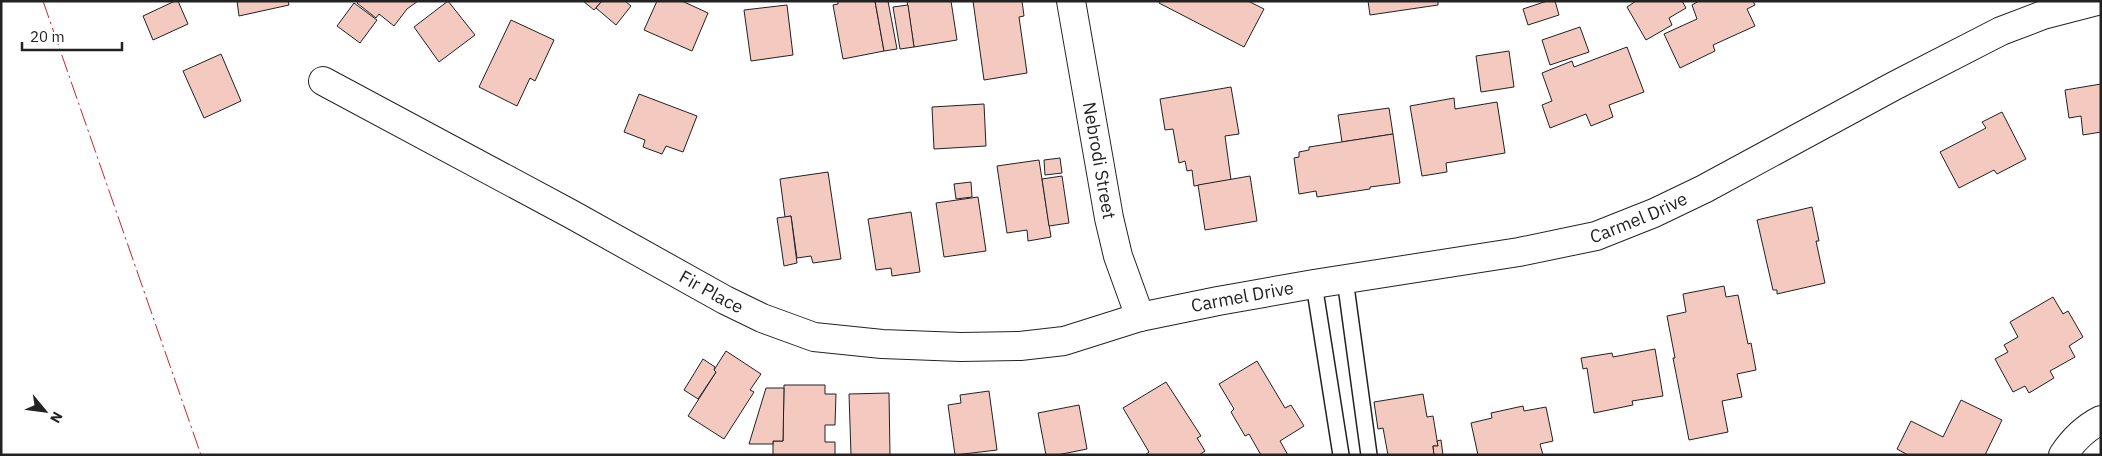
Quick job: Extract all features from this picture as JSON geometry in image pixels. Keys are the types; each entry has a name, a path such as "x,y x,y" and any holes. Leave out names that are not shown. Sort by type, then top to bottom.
{"street":[{"name":"Nebrodi Street","path":"1072,1 1109,218 1118,256 1140,317"},
{"name":"Carmel Drive","path":"1140,317 1314,284 1519,252 1596,236 1654,214 1704,189 1894,86 2002,32 2043,16 2096,1"},
{"name":"Fir Place","path":"323,81 580,219 725,300 762,318 814,336 882,344 961,347 1020,346 1064,341 1140,317"},
{"path":"2063,455 2072,442 2091,425 2101,420"}],"lane":[{"path":"1345,279 1369,455"},
{"path":"1314,284 1341,455"}],"building":[{"path":"178,1 188,24 153,40 143,16"},
{"path":"237,1 288,1 289,5 239,16"},
{"path":"358,1 418,1 407,9 394,26 379,14 376,18 357,3"},
{"path":"448,1 475,35 439,62 414,27"},
{"path":"583,1 602,1 594,10"},
{"path":"602,1 625,1 631,6 616,25 596,8"},
{"path":"657,1 682,1 708,13 692,51 644,30"},
{"path":"838,1 875,1 884,51 843,59 833,5 838,4"},
{"path":"875,1 888,1 897,49 884,51"},
{"path":"907,1 951,1 957,40 914,47"},
{"path":"973,1 1022,1 1024,16 1019,17 1027,73 984,80"},
{"path":"1160,1 1248,1 1264,9 1244,47 1159,3"},
{"path":"1368,1 1438,1 1438,5 1370,15"},
{"path":"1547,1 1555,1 1559,15 1528,25 1523,9"},
{"path":"1636,1 1682,1 1686,8 1669,18 1672,25 1646,40 1627,7"},
{"path":"1699,1 1753,1 1755,5 1747,9 1755,26 1713,45 1715,51 1680,68 1664,34 1697,19 1692,5"},
{"path":"354,3 377,20 360,43 337,26"},
{"path":"787,5 793,55 751,61 744,10"},
{"path":"908,5 914,47 900,49 893,7"},
{"path":"511,20 554,40 535,81 530,78 517,106 479,87"},
{"path":"1580,27 1589,52 1550,65 1542,40"},
{"path":"1627,47 1644,92 1609,105 1613,117 1591,126 1586,114 1550,128 1542,105 1552,101 1542,73 1572,61 1574,67"},
{"path":"1509,51 1514,87 1481,92 1476,56"},
{"path":"221,54 241,101 204,118 183,71"},
{"path":"2101,84 2101,132 2083,135 2081,116 2069,118 2065,90"},
{"path":"1231,87 1239,134 1225,136 1231,180 1194,186 1192,170 1187,171 1185,161 1179,163 1173,129 1165,130 1160,99"},
{"path":"639,94 697,116 683,152 666,146 662,154 643,147 645,140 624,132"},
{"path":"1454,98 1455,109 1497,102 1505,153 1446,163 1447,172 1422,176 1410,106"},
{"path":"984,104 986,146 934,149 932,107"},
{"path":"1389,108 1393,134 1342,142 1338,115"},
{"path":"2002,112 2026,159 1997,174 1994,170 1959,188 1940,152 1986,128 1982,122"},
{"path":"1393,134 1400,183 1317,197 1316,191 1299,194 1294,158 1299,157 1299,152 1309,150 1309,147"},
{"path":"1060,158 1062,173 1045,175 1044,160"},
{"path":"1039,160 1051,237 1028,241 1027,230 1007,233 997,166"},
{"path":"828,172 841,259 813,263 811,256 797,258 791,216 785,217 780,179"},
{"path":"1062,176 1069,223 1049,226 1042,179"},
{"path":"1250,176 1257,221 1205,230 1198,185"},
{"path":"971,182 972,197 956,199 954,184"},
{"path":"978,197 986,251 944,257 936,203"},
{"path":"1812,207 1819,241 1816,241 1825,283 1777,294 1777,290 1773,290 1757,220"},
{"path":"911,212 920,272 892,276 891,268 876,270 868,219"},
{"path":"791,216 797,263 784,266 777,218"},
{"path":"1724,286 1726,297 1738,295 1748,344 1751,343 1756,370 1737,374 1742,397 1722,401 1728,432 1689,440 1667,316 1686,312 1683,294"},
{"path":"2053,297 2063,314 2068,311 2083,337 2069,346 2075,357 2050,371 2054,378 2029,393 2025,386 2013,392 1995,359 2008,352 2004,345 2018,337 2010,322"},
{"path":"1655,349 1663,396 1632,401 1633,405 1594,413 1587,368 1583,369 1581,358 1612,353 1613,357"},
{"path":"726,351 761,374 750,390 754,392 724,439 688,416 716,372 714,370"},
{"path":"703,359 715,367 714,370 716,372 698,399 684,390"},
{"path":"1257,361 1285,408 1291,405 1304,426 1280,441 1288,455 1261,455 1249,434 1245,436 1231,412 1234,409 1219,384"},
{"path":"1166,382 1201,436 1197,438 1205,451 1199,455 1145,455 1149,452 1123,408"},
{"path":"784,385 825,385 825,394 836,394 835,425 825,425 825,442 835,442 835,455 773,455 773,441 783,441"},
{"path":"766,388 784,388 783,441 773,441 773,444 749,444"},
{"path":"989,391 997,450 955,455 948,405 961,403 960,395"},
{"path":"889,393 890,455 851,455 849,394"},
{"path":"1423,394 1427,417 1433,416 1438,446 1433,446 1434,455 1388,455 1383,428 1378,429 1374,402"},
{"path":"1961,400 2002,420 1985,455 1908,455 1897,449 1911,421 1943,437"},
{"path":"1079,405 1087,449 1057,455 1046,455 1038,413"},
{"path":"1523,406 1524,411 1546,407 1553,441 1540,444 1543,455 1478,455 1471,423 1492,418 1491,413"},
{"path":"1441,440 1443,455 1434,455 1433,446 1438,446 1437,441"}],"power":[{"path":"43,1 201,455"}]}
